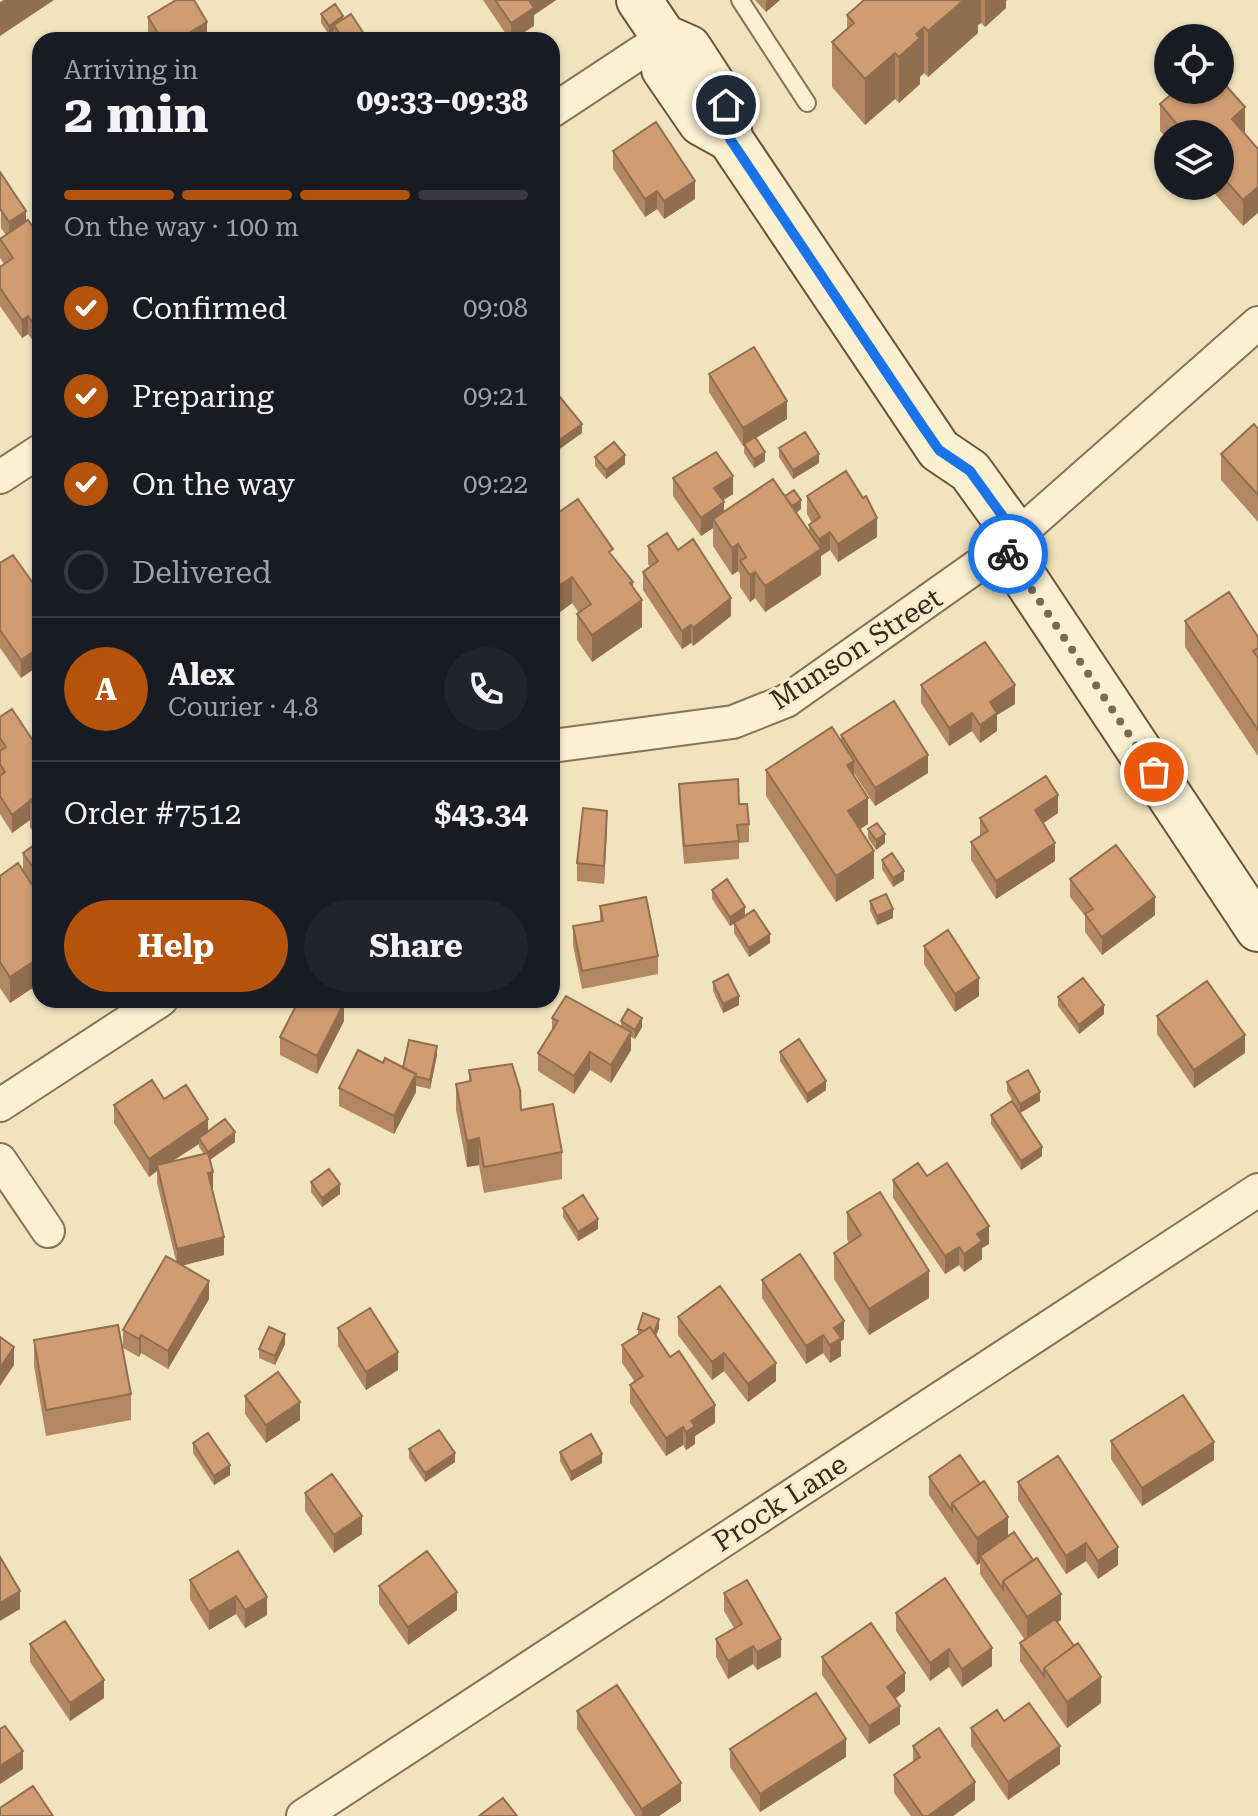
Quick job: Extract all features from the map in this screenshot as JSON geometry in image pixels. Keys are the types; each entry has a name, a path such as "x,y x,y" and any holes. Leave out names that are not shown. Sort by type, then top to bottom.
{"main road":[{"path":"639,0 664,37 689,48 726,105 730,139 939,450 970,471 1007,523 1004,547 1258,929"}],"street":[{"path":"560,106 664,37"},
{"name":"Munson Street","path":"560,745 733,722 786,701 1004,547 1258,323"},
{"path":"0,477 32,456"},
{"path":"0,1105 149,1008"},
{"path":"0,1160 48,1231"},
{"name":"Prock Lane","path":"303,1816 1258,1190"}],"lane":[{"path":"740,0 807,103"}],"building":[{"path":"176,0 194,0 207,22 190,32 157,32 148,17"},
{"path":"495,0 529,0 534,8 511,23"},
{"path":"864,0 964,0 928,31 924,27 916,34 920,38 899,57 895,53 865,79 832,42 854,23 847,15"},
{"path":"335,4 343,16 329,26 321,14"},
{"path":"351,14 363,32 339,32 334,25"},
{"path":"1234,95 1245,107 1233,120 1173,120 1160,104 1234,104"},
{"path":"1234,121 1258,149 1258,187 1243,200 1234,190"},
{"path":"656,122 695,181 664,201 657,191 645,199 613,151"},
{"path":"0,172 26,211 9,222 0,210"},
{"path":"28,220 32,226 32,322 28,316 22,320 0,288 0,267 13,258 0,239"},
{"path":"754,347 787,401 743,428 709,374"},
{"path":"560,397 582,424 560,440"},
{"path":"1254,424 1258,429 1258,495 1221,454"},
{"path":"805,432 819,454 793,470 779,448"},
{"path":"755,437 765,452 754,459 744,444"},
{"path":"614,442 625,455 606,470 595,457"},
{"path":"716,452 733,476 714,488 724,502 701,518 673,478"},
{"path":"846,471 863,498 866,496 877,518 838,544 830,532 819,539 809,525 820,517 807,496"},
{"path":"773,479 821,549 765,586 755,572 750,575 740,561 746,557 738,544 732,548 713,519"},
{"path":"794,490 801,500 792,506 785,496"},
{"path":"578,499 613,549 609,552 633,582 630,583 642,600 592,635 577,614 591,604 572,577 560,585 560,511"},
{"path":"667,533 678,550 693,539 731,598 693,628 691,625 682,631 643,572 658,561 648,546"},
{"path":"13,555 32,582 32,652 21,660 0,630 0,563"},
{"path":"1229,592 1258,637 1258,648 1253,651 1258,658 1258,730 1185,621"},
{"path":"985,642 1015,685 990,702 997,713 980,725 972,713 949,728 921,685"},
{"path":"894,701 928,755 875,788 841,735"},
{"path":"12,709 32,739 32,799 12,815 0,796 0,776 5,772 0,764 0,751 6,747 0,738 0,717"},
{"path":"832,727 854,761 847,765 868,798 848,811 874,851 836,876 766,770"},
{"path":"1046,776 1058,795 1035,810 1055,843 996,881 971,842 988,831 980,818"},
{"path":"738,779 739,804 747,804 749,824 737,825 739,841 684,846 679,784"},
{"path":"583,808 607,811 604,866 577,863"},
{"path":"877,823 885,834 876,840 868,829"},
{"path":"1116,845 1155,897 1102,937 1085,914 1093,909 1070,879"},
{"path":"32,847 32,866 23,853"},
{"path":"892,853 904,871 893,878 882,860"},
{"path":"18,863 32,885 32,962 10,977 0,962 0,876"},
{"path":"727,879 745,907 730,917 712,890"},
{"path":"886,894 893,909 877,916 870,901"},
{"path":"646,897 658,956 582,971 573,926 603,921 600,906"},
{"path":"754,910 770,934 749,948 734,923"},
{"path":"948,930 979,978 955,994 924,946"},
{"path":"728,974 739,996 723,1004 713,982"},
{"path":"1083,978 1104,1005 1079,1025 1058,997"},
{"path":"1207,981 1245,1035 1194,1070 1157,1016"},
{"path":"566,996 631,1032 611,1065 590,1052 574,1076 538,1053 558,1021 552,1018"},
{"path":"295,1008 341,1008 317,1056 280,1037"},
{"path":"628,1009 642,1018 635,1030 621,1021"},
{"path":"799,1039 826,1081 807,1094 780,1052"},
{"path":"409,1040 437,1046 430,1080 415,1076 403,1068"},
{"path":"358,1050 383,1063 385,1058 416,1074 394,1116 339,1088"},
{"path":"512,1064 520,1090 521,1110 553,1104 562,1152 484,1167 479,1138 467,1141 456,1084 471,1081 469,1070"},
{"path":"1028,1070 1040,1092 1020,1104 1007,1082"},
{"path":"152,1080 164,1099 186,1085 208,1119 149,1159 114,1105"},
{"path":"1012,1101 1042,1147 1021,1161 991,1115"},
{"path":"225,1119 235,1132 208,1152 199,1138"},
{"path":"208,1153 213,1172 208,1173 224,1237 177,1249 157,1165"},
{"path":"918,1163 927,1176 947,1163 989,1226 977,1234 982,1241 964,1254 959,1247 945,1256 893,1180"},
{"path":"329,1169 340,1184 322,1198 311,1182"},
{"path":"880,1192 929,1271 869,1309 834,1253 861,1235 847,1212"},
{"path":"583,1195 598,1219 578,1232 563,1208"},
{"path":"800,1254 844,1321 834,1328 841,1338 830,1345 823,1335 806,1346 762,1280"},
{"path":"166,1256 209,1281 168,1351 141,1335 139,1339 123,1330"},
{"path":"720,1286 776,1363 748,1384 724,1353 712,1362 678,1317"},
{"path":"370,1308 398,1352 366,1372 338,1328"},
{"path":"643,1313 659,1319 654,1333 650,1327 644,1331 638,1329"},
{"path":"118,1325 131,1394 46,1410 34,1340"},
{"path":"269,1327 285,1334 275,1356 259,1349"},
{"path":"650,1327 670,1357 679,1351 715,1405 691,1421 695,1426 686,1432 683,1427 666,1438 630,1385 643,1376 622,1345"},
{"path":"0,1337 14,1347 0,1368"},
{"path":"278,1372 300,1402 266,1425 245,1396"},
{"path":"1183,1395 1214,1442 1142,1488 1111,1441"},
{"path":"439,1430 455,1453 425,1473 409,1449"},
{"path":"208,1433 230,1465 214,1476 193,1443"},
{"path":"591,1434 602,1454 571,1472 560,1452"},
{"path":"960,1455 980,1484 952,1503 952,1511 929,1477"},
{"path":"1058,1456 1118,1547 1098,1561 1086,1543 1066,1556 1018,1482"},
{"path":"332,1474 362,1516 334,1535 305,1493"},
{"path":"984,1481 1008,1517 977,1538 952,1503"},
{"path":"1014,1532 1033,1560 1003,1581 1003,1589 980,1556"},
{"path":"238,1551 267,1597 245,1610 236,1596 209,1612 190,1580"},
{"path":"427,1551 457,1592 408,1627 379,1586"},
{"path":"0,1557 20,1591 0,1603"},
{"path":"1037,1558 1061,1594 1027,1617 1003,1581"},
{"path":"945,1578 992,1648 962,1669 949,1649 930,1663 896,1613"},
{"path":"747,1580 781,1639 757,1652 753,1646 728,1661 716,1639 742,1624 724,1593"},
{"path":"1055,1619 1074,1646 1044,1668 1044,1676 1020,1643"},
{"path":"65,1621 104,1680 70,1703 30,1644"},
{"path":"871,1623 905,1673 887,1687 900,1706 869,1726 822,1657"},
{"path":"1078,1643 1101,1677 1067,1702 1044,1668"},
{"path":"617,1685 681,1783 642,1809 577,1711"},
{"path":"816,1693 846,1739 760,1794 730,1749"},
{"path":"1029,1703 1060,1746 1008,1782 971,1728 997,1710 1004,1721"},
{"path":"5,1726 23,1751 0,1766 0,1729"},
{"path":"939,1728 975,1782 928,1816 923,1816 894,1775 920,1757 913,1746"},
{"path":"33,1786 53,1816 0,1816 0,1808"},
{"path":"503,1798 517,1816 479,1816"}],"way so far":[{"path":"1008,554 1154,772"}],"route":[{"path":"726,105 730,139 921,424 939,450 970,471 1009,525 1004,547 1008,554"}]}
